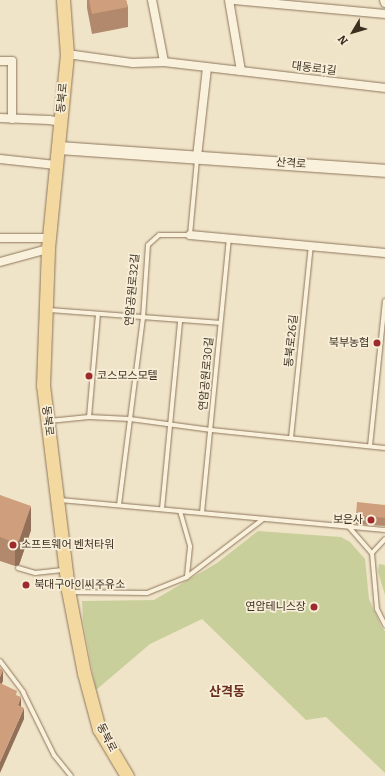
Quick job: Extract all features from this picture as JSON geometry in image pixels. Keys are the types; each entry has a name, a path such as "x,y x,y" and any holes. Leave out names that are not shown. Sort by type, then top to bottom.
{"main road":[{"name":"동북로","path":"63,0 67,54 49,243 42,385 48,421 55,499 68,592 84,673 99,729 127,776"}],"street":[{"path":"67,54 134,63 164,62 152,0"},
{"path":"229,0 241,71"},
{"path":"234,0 309,3 385,14"},
{"path":"0,61 12,61 12,118"},
{"name":"대동로1길","path":"164,62 385,88"},
{"path":"197,157 207,68"},
{"path":"0,118 60,122"},
{"name":"산격로","path":"58,148 385,171"},
{"path":"0,159 56,165"},
{"name":"연암공원로32길","path":"190,235 229,237 385,253"},
{"path":"0,238 49,243"},
{"path":"0,262 49,243"}],"lane":[{"path":"190,235 197,157"},
{"name":"연암공원로32길","path":"118,505 143,318 148,245 159,235 190,235"},
{"name":"연암공원로30길","path":"202,513 229,237"},
{"name":"동북로26길","path":"291,438 311,246"},
{"path":"370,446 385,301"},
{"path":"46,310 180,322 220,323"},
{"path":"89,417 98,315"},
{"path":"162,509 180,322"},
{"path":"48,421 89,417 130,419 211,430 385,448"},
{"path":"55,499 385,530"},
{"path":"180,511 190,547 187,577"},
{"path":"68,592 147,593 187,577 263,519"},
{"path":"349,527 372,553 373,581 377,609 385,625"},
{"path":"372,553 385,539"},
{"path":"18,568 35,573 65,570"},
{"path":"0,661 23,692 54,755 71,776"}],"green space":[{"path":"258,531 341,537 350,542 365,559 369,599 381,626 385,631 385,773 326,717 306,720 202,619 150,644 96,690 83,621 82,601 154,600 217,563"},
{"path":"379,564 385,565 385,595 378,572"}],"building":[{"path":"89,0 126,0 128,7 92,14"},
{"path":"0,495 31,506 19,541 15,543 0,537"},
{"path":"357,502 385,505 385,518 356,515"},
{"path":"0,668 3,670 0,677"},
{"path":"0,683 17,691 16,695 21,697 18,705 24,708 0,762"}],"place":[{"name":"북부농협","path":"377,343"},
{"name":"코스모스모텔","path":"89,376"},
{"name":"보은사","path":"371,520"},
{"name":"소프트웨어 벤처타워","path":"13,545"},
{"name":"북대구아이씨주유소","path":"26,585"},
{"name":"연암테니스장","path":"314,607"}],"district":[{"name":"산격동","path":"227,692"}]}
